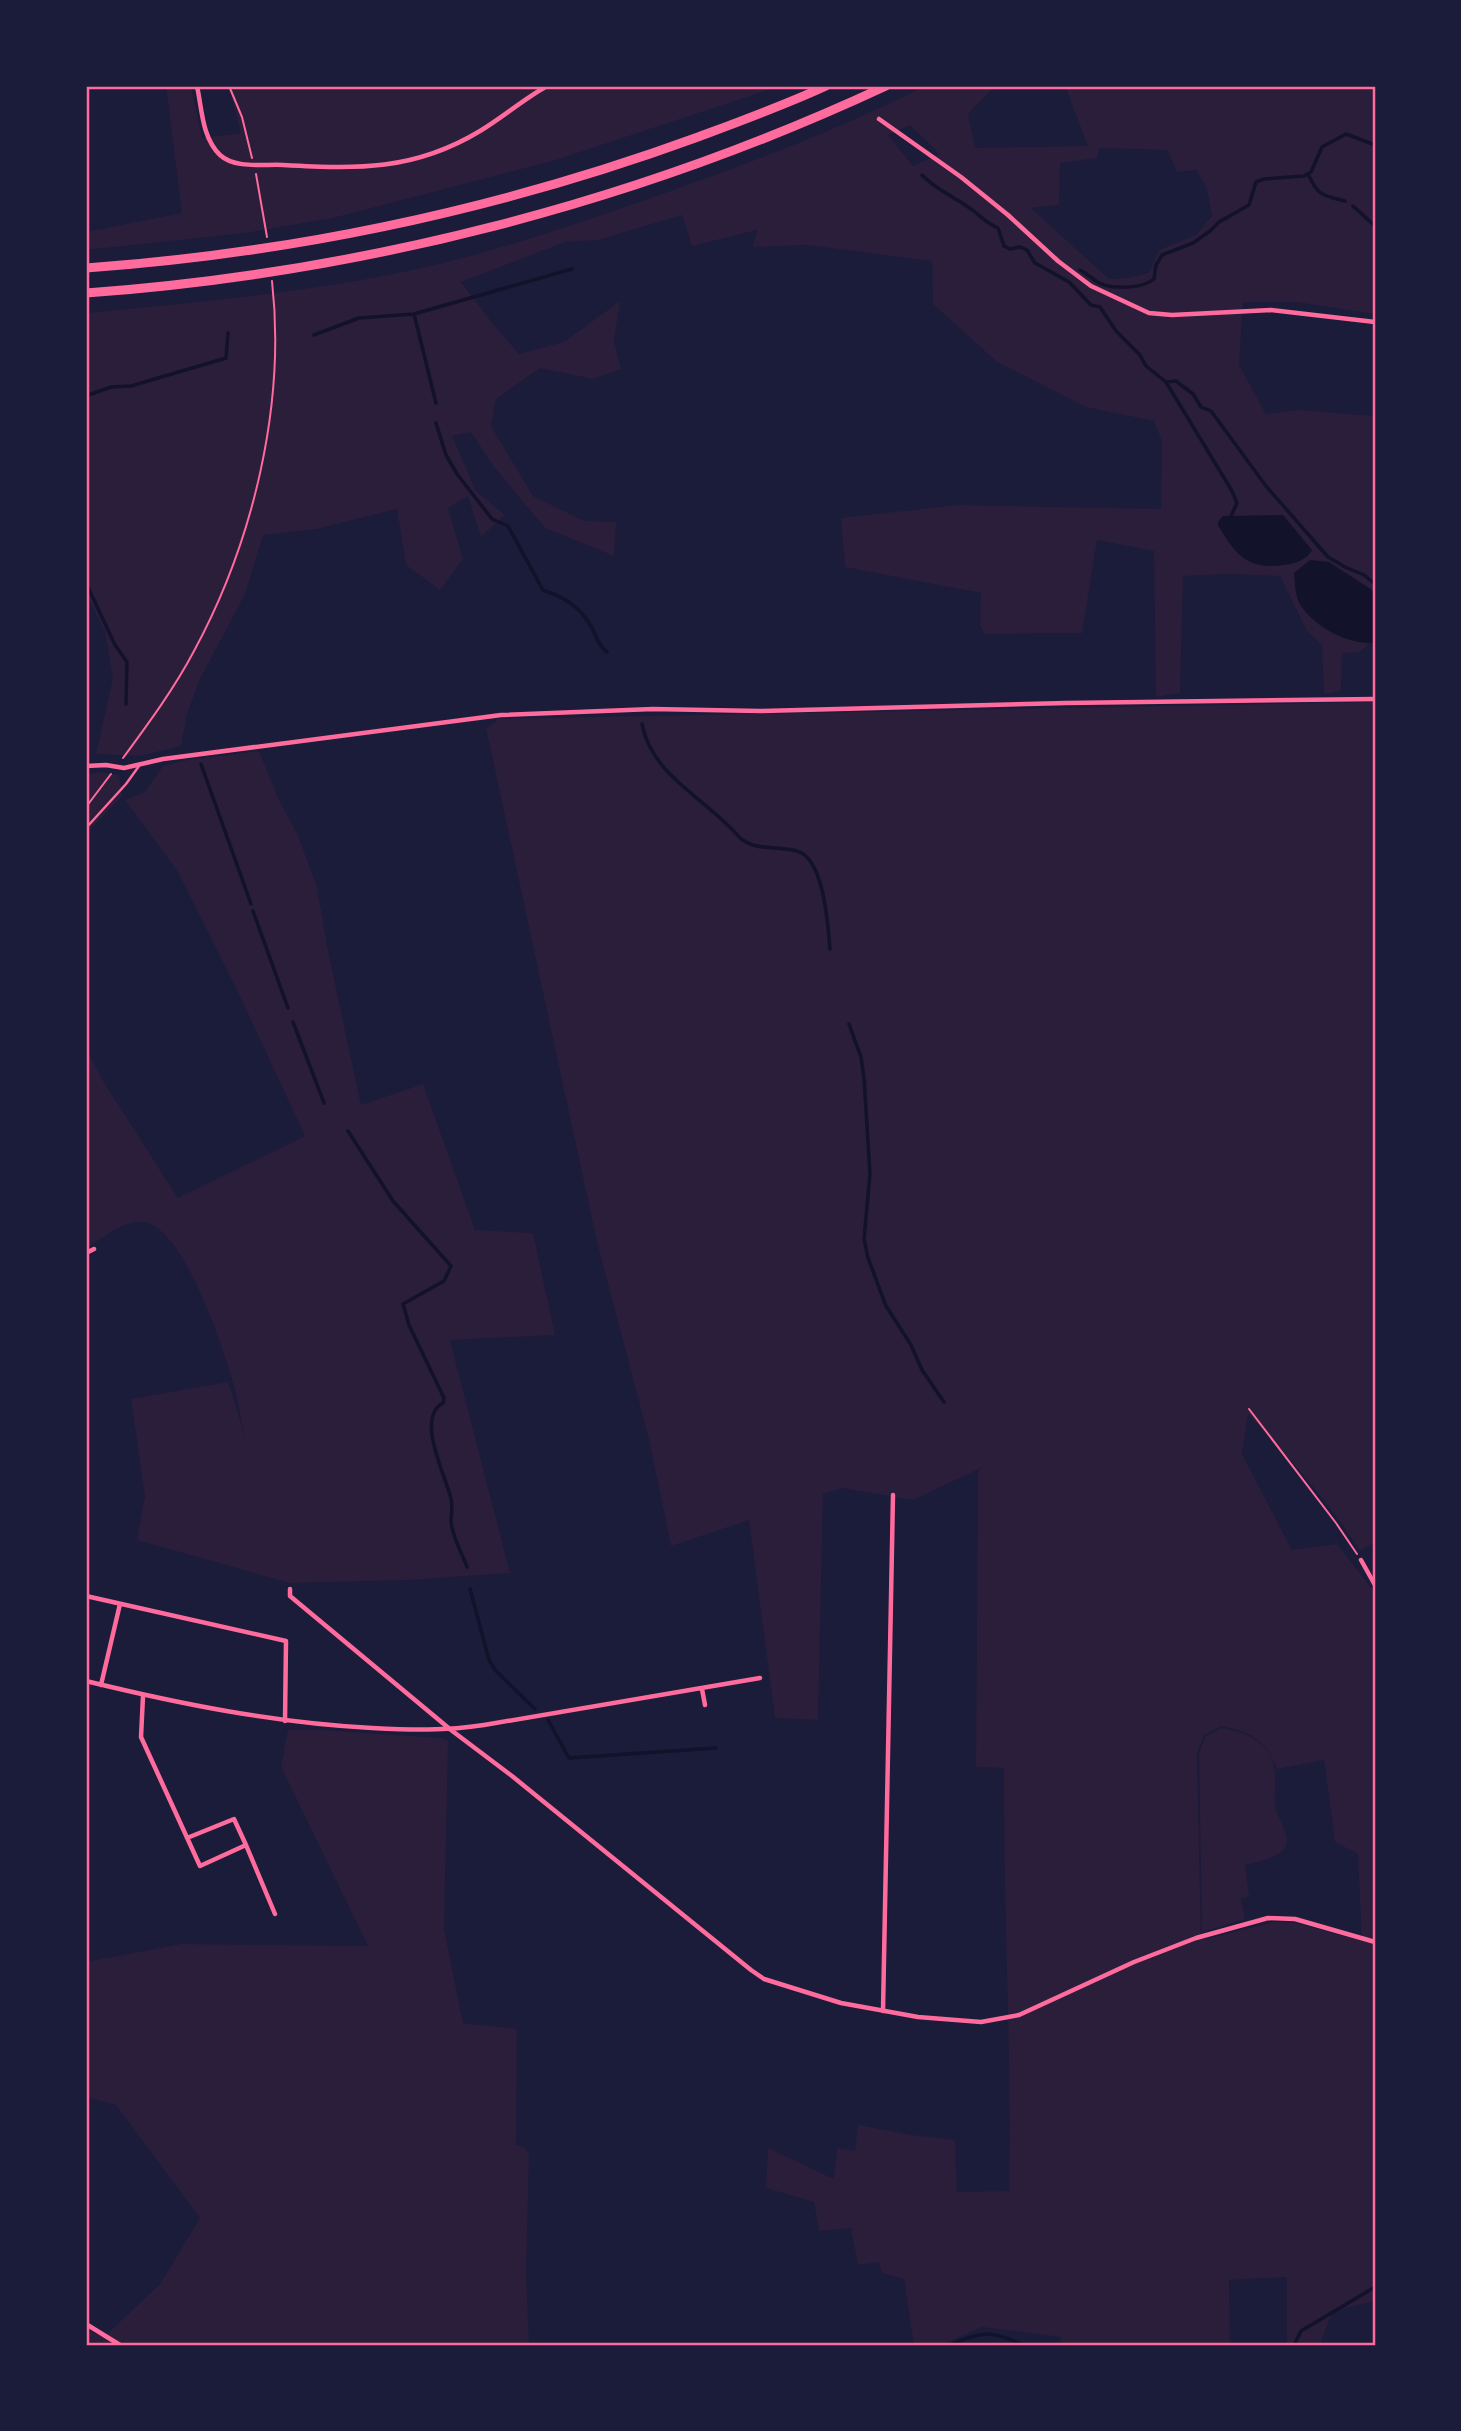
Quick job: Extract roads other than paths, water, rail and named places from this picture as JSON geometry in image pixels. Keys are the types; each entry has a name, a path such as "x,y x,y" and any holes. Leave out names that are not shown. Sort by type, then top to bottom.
{"highway":[{"path":"86,268 255,249 374,228 472,206 577,177 663,149 826,86"},
{"path":"86,293 264,274 389,251 493,227 675,172 829,112 886,86"}],"street":[{"path":"197,86 208,140 222,157 234,163 340,169 384,166 416,159 443,149 478,132 547,86"},
{"path":"879,120 961,177 1091,286 1149,313 1172,315 1271,310 1375,322"},
{"path":"86,766 124,768 163,759 502,715 653,709 760,711 1375,699"},
{"path":"86,1253 94,1249"},
{"path":"883,2011 893,1495"},
{"path":"1361,1560 1375,1585"},
{"path":"290,1589 290,1596 451,1730 764,1979 841,2003 940,2020 981,2022 1019,2015 1134,1962 1196,1938 1268,1918 1295,1919 1375,1942"},
{"path":"86,1596 286,1641 285,1721"},
{"path":"102,1685 120,1604"},
{"path":"86,1681 143,1696 285,1721 334,1726 451,1730 760,1678"},
{"path":"702,1689 705,1705"},
{"path":"143,1696 141,1737 200,1866 246,1845"},
{"path":"187,1838 234,1819 275,1914"},
{"path":"86,2324 120,2345"}],"lane":[{"path":"86,828 139,766"}],"waterway":[{"path":"1080,270 1104,285 1130,287 1149,282 1154,279 1156,265 1162,255 1193,243 1219,222 1249,205 1256,182 1304,176 1311,172 1322,147 1346,134 1375,145"},
{"path":"1308,174 1322,194 1345,201"},
{"path":"922,175 934,186 998,228 1004,246 1027,250 1035,263 1069,282 1091,305 1100,307 1116,331 1140,355 1146,366 1166,382 1176,381 1193,394 1201,407 1211,411 1266,486 1328,557 1364,575 1375,584"},
{"path":"1353,206 1375,226"},
{"path":"314,335 359,318 414,314 572,269"},
{"path":"414,314 436,403"},
{"path":"86,396 111,387 131,386 226,358 228,333"},
{"path":"1166,382 1232,491 1237,503 1231,516"},
{"path":"436,423 446,455 457,474 492,519 508,526 543,590 575,606 607,652"},
{"path":"86,583 115,645 127,662 126,704"},
{"path":"642,724 648,743 669,773 740,838 760,847 789,849 806,856 819,879 823,894 830,949"},
{"path":"201,764 251,904"},
{"path":"253,911 288,1008"},
{"path":"293,1022 324,1103"},
{"path":"849,1024 861,1057 864,1078 870,1174 864,1239 868,1258 886,1306 911,1345 922,1370 944,1402"},
{"path":"348,1131 393,1201 451,1266 444,1281 403,1304 409,1325 444,1398 443,1403 435,1410 432,1434 452,1502 453,1533 467,1567"},
{"path":"470,1589 489,1660 496,1671 535,1709"},
{"path":"548,1720 569,1758 716,1748"},
{"path":"1294,2345 1301,2331 1375,2287"},
{"path":"950,2345 987,2334 1023,2345"}]}
